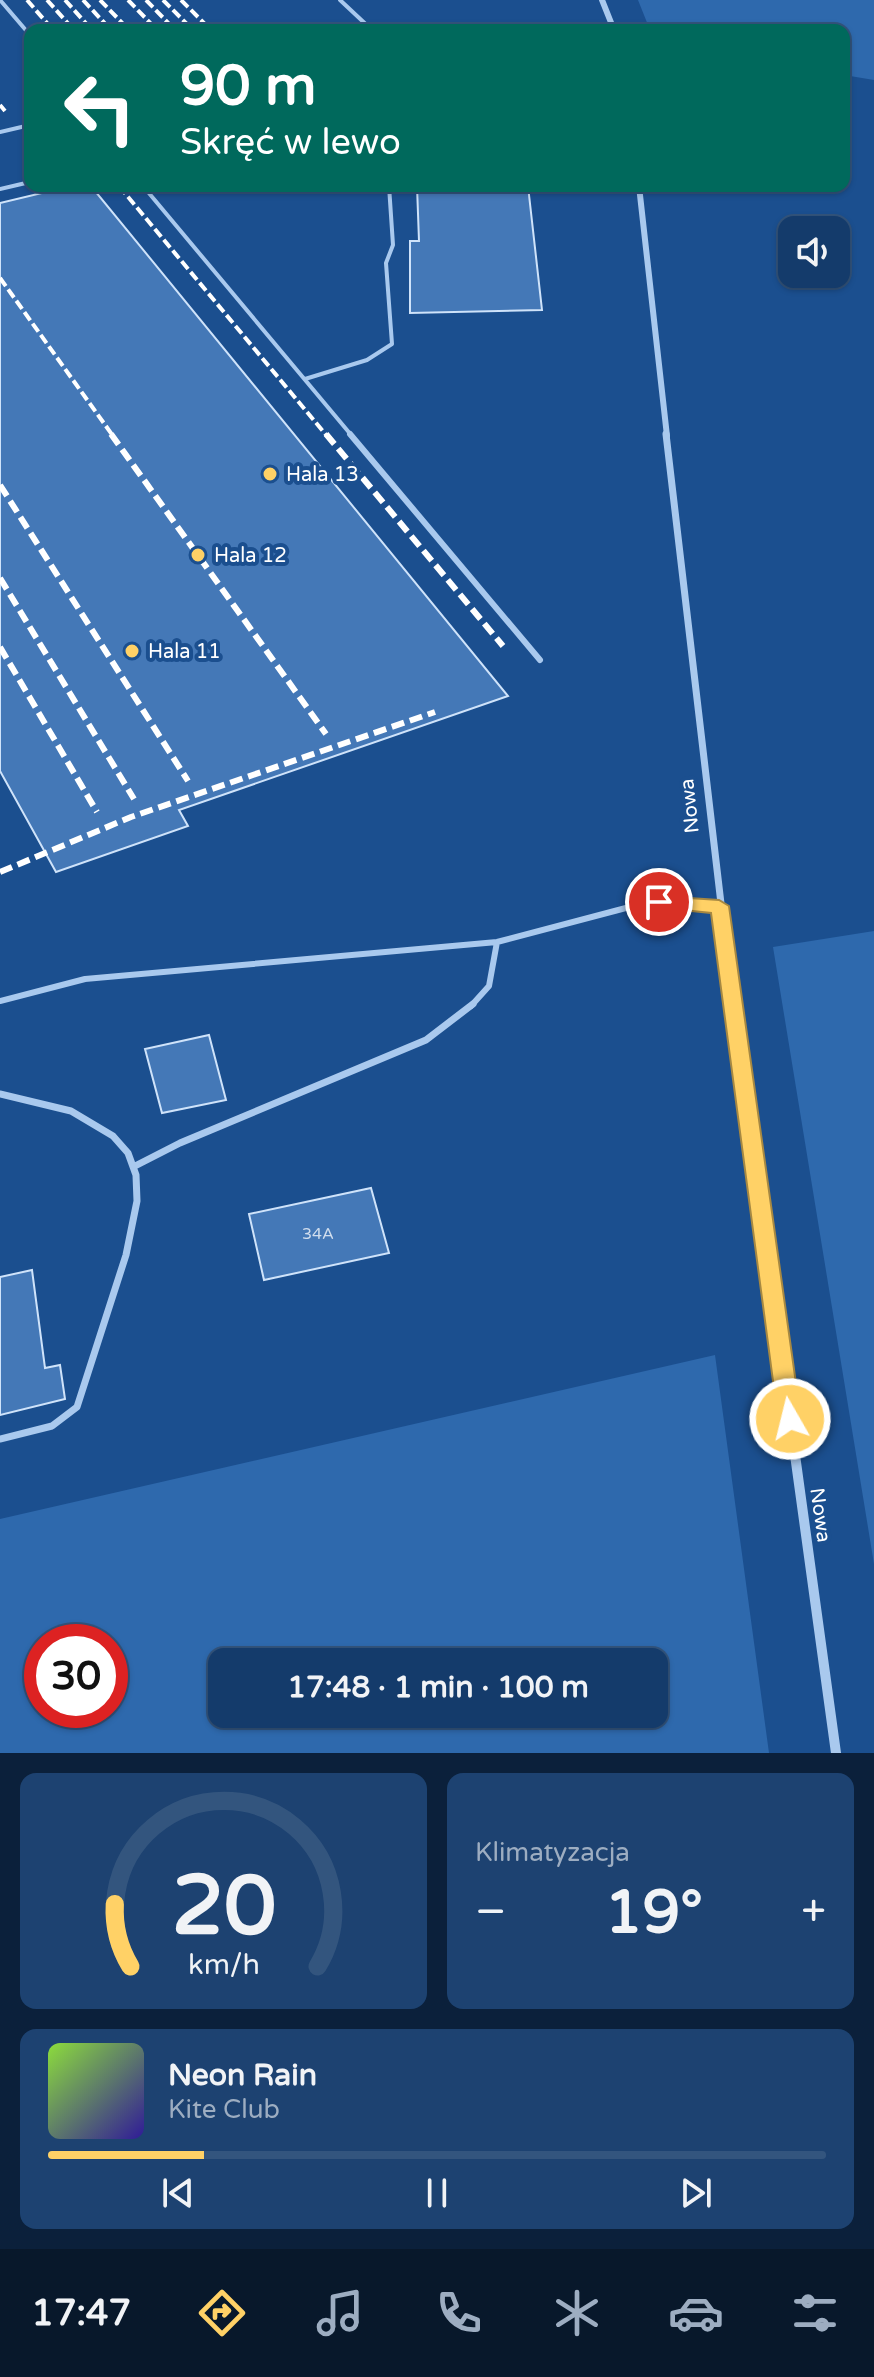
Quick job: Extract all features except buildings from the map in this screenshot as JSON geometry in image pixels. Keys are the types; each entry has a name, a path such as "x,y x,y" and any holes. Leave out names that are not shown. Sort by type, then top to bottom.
{"street":[{"path":"602,0 612,24"},
{"name":"Nowa","path":"640,192 719,906 836,1753"}],"lane":[{"path":"0,0 24,28"},
{"path":"340,0 366,24"},
{"path":"0,132 24,126"},
{"path":"0,189 24,183"},
{"path":"148,192 540,660"},
{"path":"305,379 367,360 392,344 386,263 393,245 389,192"},
{"path":"0,1001 85,979 497,942 641,904 677,901 719,906"},
{"path":"135,1166 180,1143 426,1040 464,1014 489,986 497,942"},
{"path":"0,1094 30,1098 81,1112 114,1136 135,1166 138,1199 127,1251 78,1406 49,1428 0,1439"}],"shaded area":[{"path":"638,0 874,0 874,80 850,76 850,24 648,24"},
{"path":"874,931 874,1564 773,947"},
{"path":"715,1355 769,1753 0,1753 0,1519"}],"railway":[{"path":"27,0 48,24"},
{"path":"47,0 69,24"},
{"path":"65,0 87,24"},
{"path":"83,0 105,24"},
{"path":"100,0 123,24"},
{"path":"128,0 151,24"},
{"path":"146,0 169,24"},
{"path":"163,0 187,24"},
{"path":"181,0 205,24"},
{"path":"0,105 5,111"},
{"path":"124,192 327,436"},
{"path":"0,278 113,436"},
{"path":"111,434 326,734"},
{"path":"326,434 503,646"},
{"path":"0,485 188,781"},
{"path":"0,578 134,799"},
{"path":"0,647 97,812"},
{"path":"0,872 131,817 435,712"}],"place":[{"name":"Hala 13","path":"270,474"},
{"name":"Hala 12","path":"198,555"},
{"name":"Hala 11","path":"132,651"}],"route":[{"path":"659,902 719,906 790,1419"}]}
